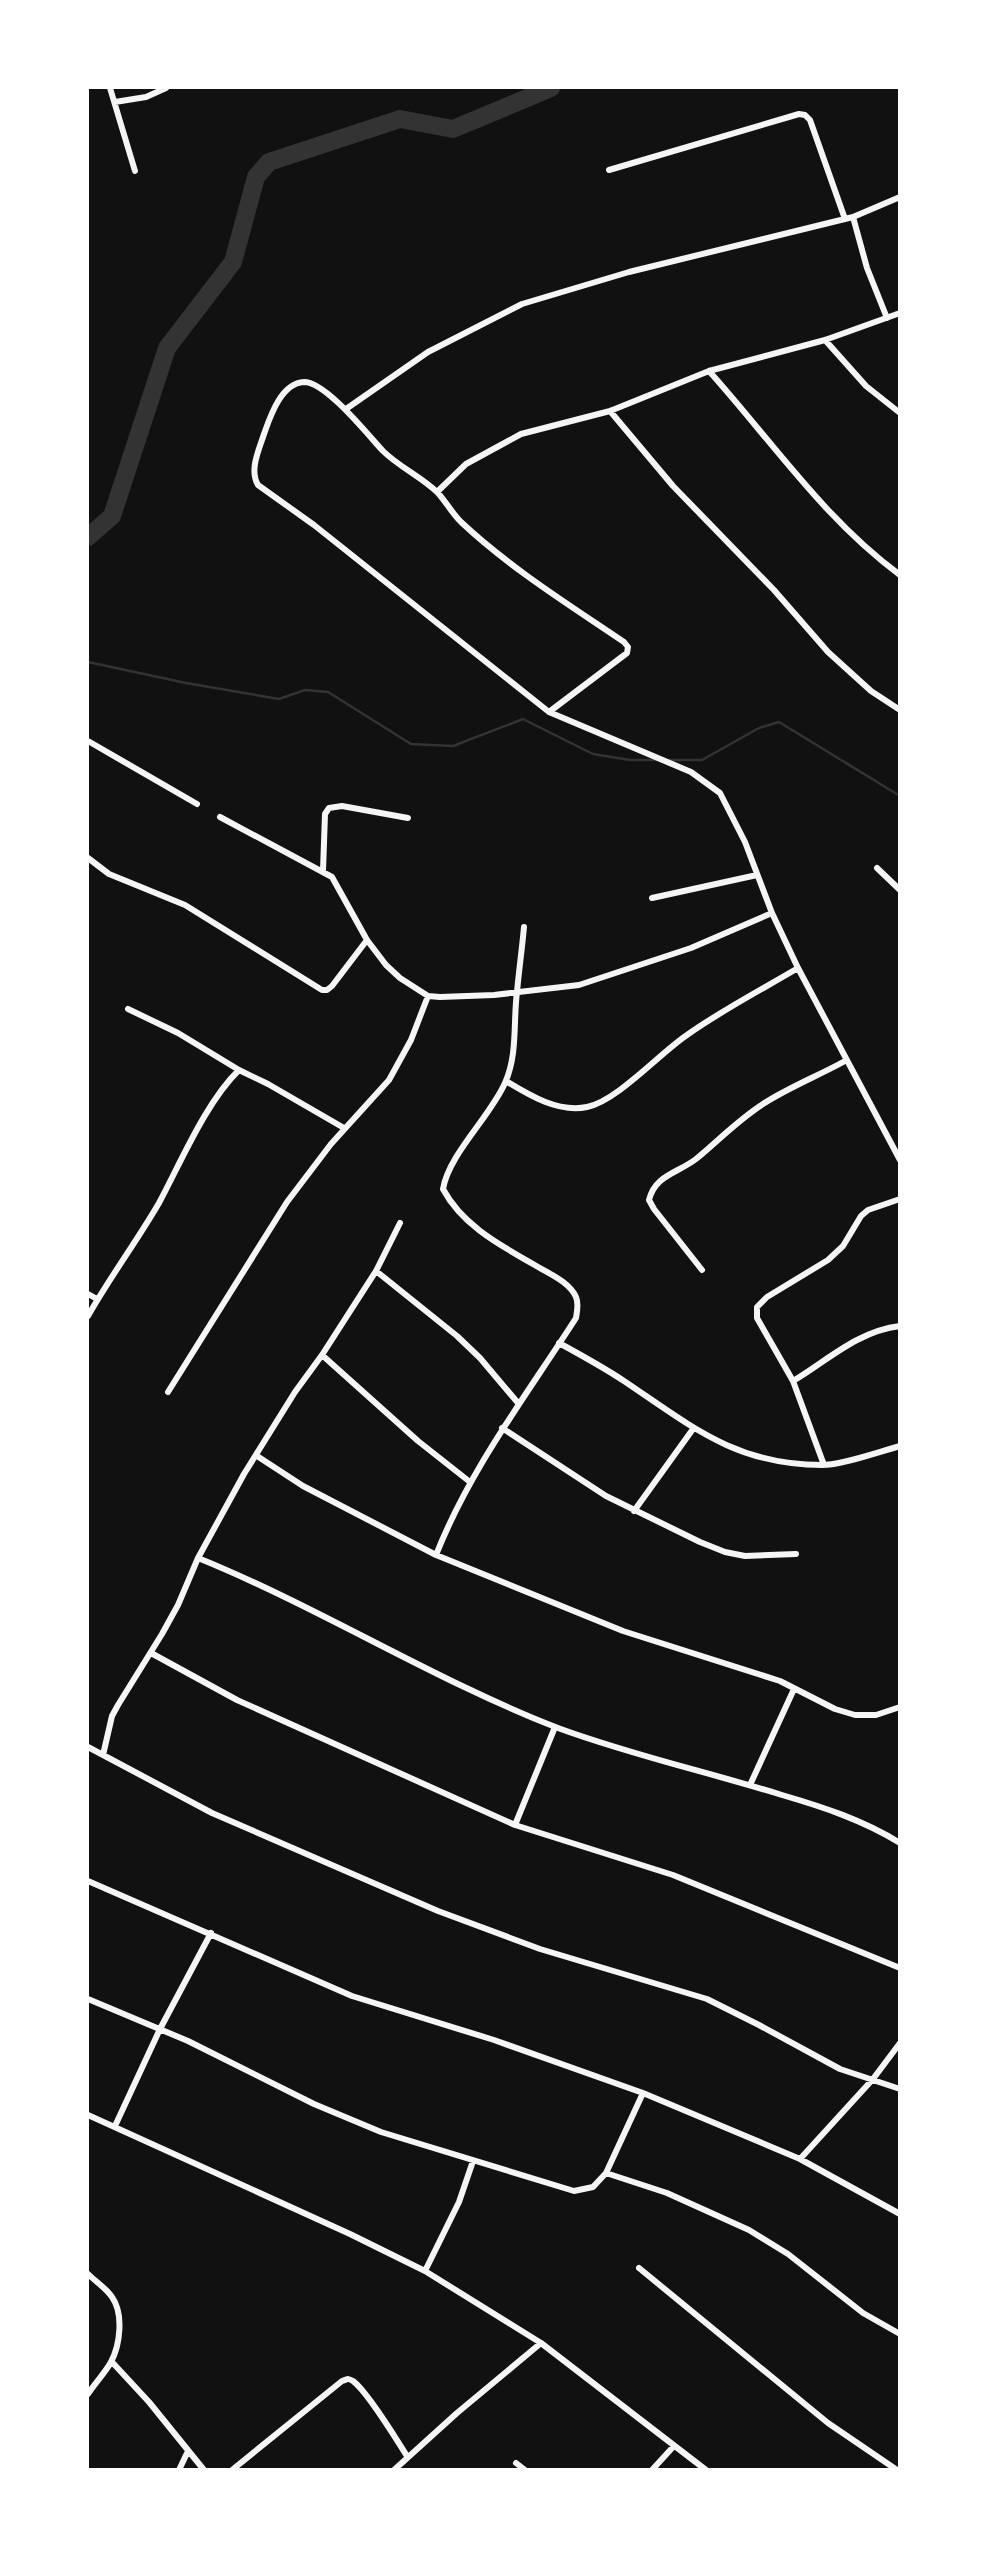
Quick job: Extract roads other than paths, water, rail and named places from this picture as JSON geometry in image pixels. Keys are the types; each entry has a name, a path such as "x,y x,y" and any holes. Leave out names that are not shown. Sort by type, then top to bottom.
{"street":[{"path":"110,88 135,171"},
{"path":"116,102 146,97 166,88"},
{"path":"609,170 799,114 805,115 810,120 845,219"},
{"path":"346,409 428,352 522,304 629,272 853,217 900,197"},
{"path":"853,217 867,268 887,318"},
{"path":"437,492 466,464 512,438 549,425 610,411 679,381 825,340 900,313"},
{"path":"825,340 866,386 900,412"},
{"path":"709,371 805,485 855,537 900,575"},
{"path":"549,712 627,653 628,647 498,554 460,521 437,492 385,453 346,409 312,384 301,382 286,392 273,411 257,457 254,469 258,485 314,525 549,712 691,772 720,793 745,842 772,913 798,968 845,1061 900,1160"},
{"path":"610,411 673,485 775,590 828,652 871,691 900,710"},
{"path":"88,741 197,804"},
{"path":"323,871 325,814 329,808 342,806 408,818"},
{"path":"220,817 331,877 367,940 386,965 400,978 428,996 464,997 579,985 691,948 772,913"},
{"path":"88,858 109,874 185,905 322,990 332,986 367,940"},
{"path":"877,868 900,890"},
{"path":"652,898 757,875"},
{"path":"436,1555 470,1482 518,1403 576,1318 578,1306 576,1296 552,1274 479,1230 456,1209 443,1189 446,1174 506,1081 512,1061 524,927"},
{"path":"506,1081 546,1102 567,1107 587,1107 607,1099 685,1036 718,1014 798,968"},
{"path":"168,1392 287,1202 344,1128 388,1080 411,1040 428,996"},
{"path":"128,1009 178,1032 239,1070 344,1128"},
{"path":"702,1270 654,1209 649,1200 652,1187 663,1177 694,1160 729,1128 761,1105 845,1061"},
{"path":"88,1316 158,1204 206,1116 239,1070"},
{"path":"824,1465 793,1381 757,1318 757,1307 767,1297 828,1260 843,1246 867,1210 900,1199"},
{"path":"103,1755 112,1716 178,1605 198,1558 244,1474 376,1271 400,1223"},
{"path":"376,1271 457,1336 518,1403"},
{"path":"88,1294 97,1300"},
{"path":"793,1381 858,1338 887,1327 900,1326"},
{"path":"559,1343 598,1364 693,1429 720,1444 749,1455 776,1461 824,1465 900,1446"},
{"path":"322,1355 418,1441 470,1482"},
{"path":"502,1428 635,1511 725,1552 759,1557 796,1554"},
{"path":"635,1511 693,1429"},
{"path":"257,1456 303,1486 436,1555 623,1631 757,1673 835,1709 855,1715 876,1715 900,1707"},
{"path":"198,1558 244,1577 414,1664 555,1727 832,1810 885,1833 900,1843"},
{"path":"151,1653 237,1700 515,1825 673,1875 900,1968"},
{"path":"750,1785 794,1689"},
{"path":"515,1825 555,1727"},
{"path":"88,1747 212,1813 438,1911 540,1949 707,1999 840,2069 900,2089"},
{"path":"88,1881 352,1996 494,2040 643,2093 800,2160 900,2214"},
{"path":"115,2126 160,2029 211,1933"},
{"path":"88,1999 160,2029 314,2104 381,2132 574,2191 593,2187 606,2173 643,2093"},
{"path":"800,2160 873,2079 900,2043"},
{"path":"88,2115 425,2271 541,2343 673,2447 706,2469"},
{"path":"425,2271 459,2202 473,2161"},
{"path":"606,2173 667,2193 749,2230 788,2254 863,2313 900,2334"},
{"path":"639,2267 828,2423 897,2469"},
{"path":"88,2274 112,2297 118,2311 118,2338 111,2362 88,2394"},
{"path":"394,2469 541,2343"},
{"path":"111,2362 149,2402 204,2469"},
{"path":"232,2469 347,2379 358,2387 407,2456"},
{"path":"652,2469 673,2447"},
{"path":"179,2469 188,2451"},
{"path":"516,2463 525,2469"}],"waterway":[{"path":"88,537 112,516 167,348 233,262 256,177 269,162 400,119 453,129 551,88"},
{"path":"88,662 279,699 305,690 328,692 411,744 453,746 523,719 593,754 630,760 657,760"},
{"path":"670,760 702,760 759,728 779,722 900,796"}]}
